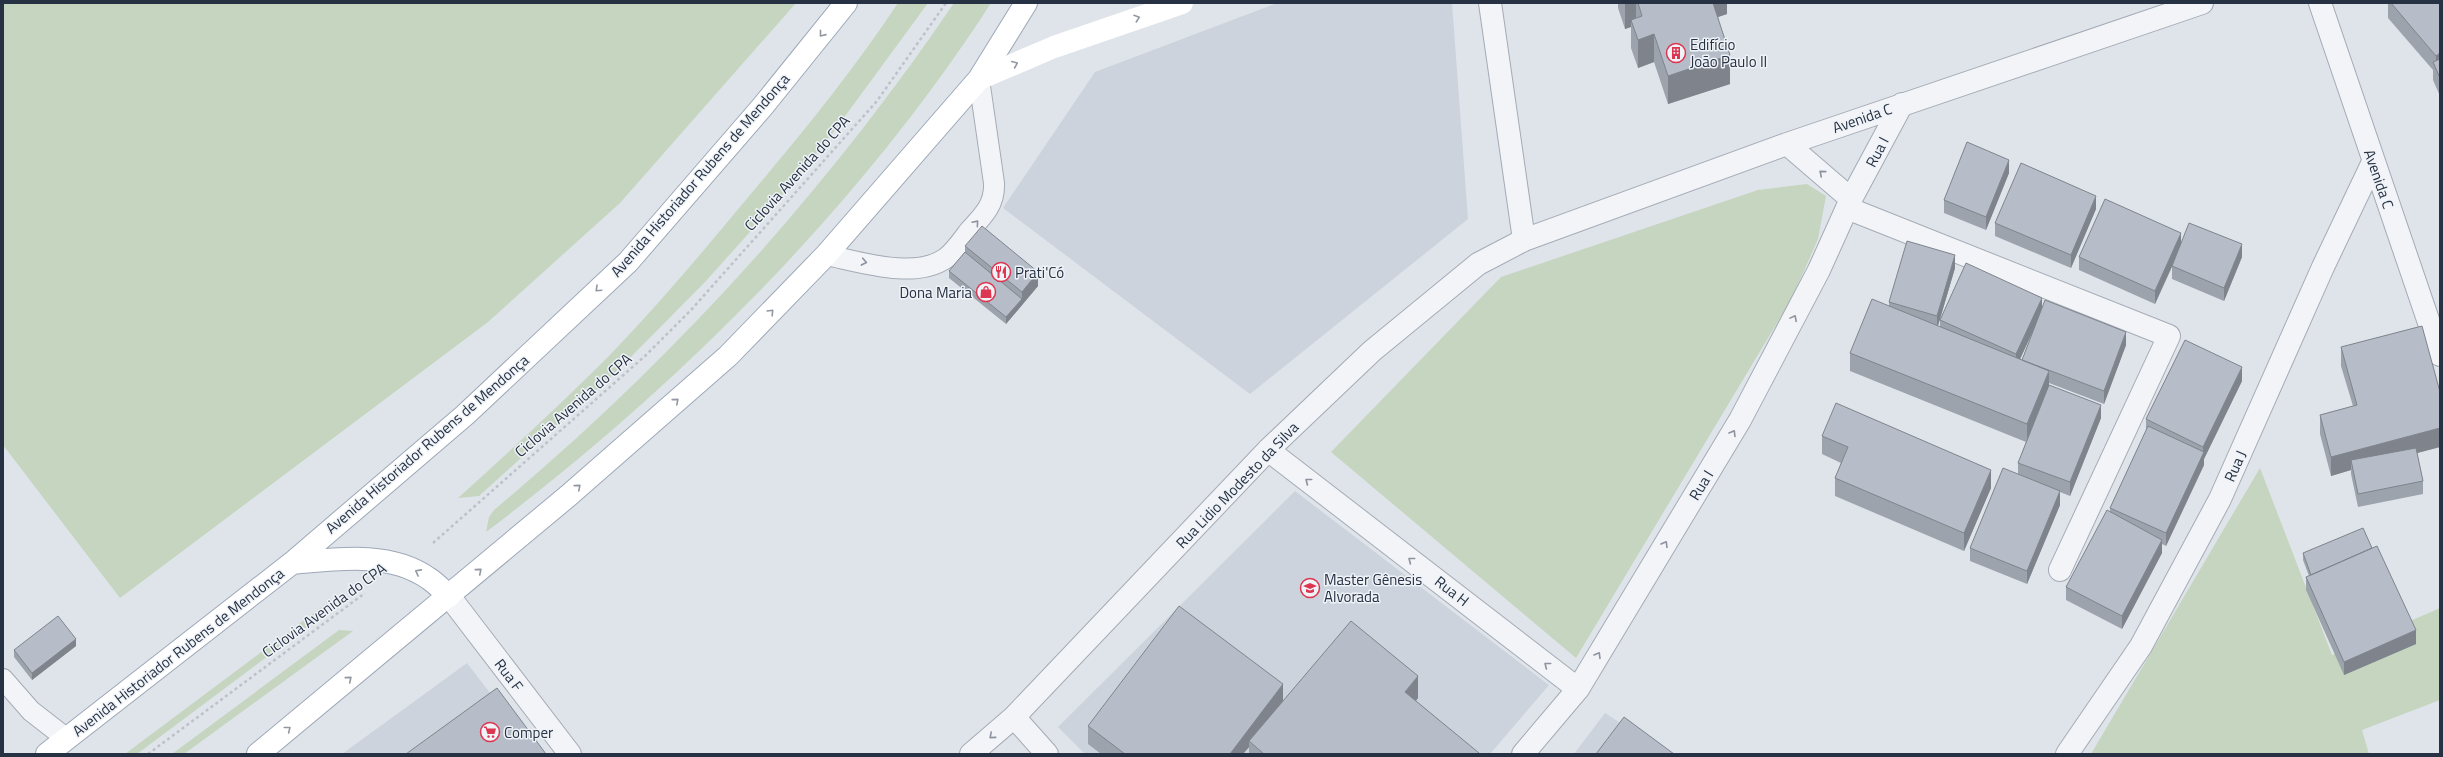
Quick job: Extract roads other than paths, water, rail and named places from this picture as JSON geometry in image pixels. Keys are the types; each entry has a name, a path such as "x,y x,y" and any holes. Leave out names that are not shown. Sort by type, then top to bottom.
{"main road":[{"path":"258,754 449,596 728,356 826,255 979,79 1026,3"},
{"path":"979,79 1054,47 1182,3"},
{"name":"Avenida Historiador Rubens de Mendonça","path":"47,754 292,563 465,415 628,262 764,106 839,6"},
{"path":"292,563 334,559 374,559 403,566 428,578 449,596"}],"street":[{"path":"1490,3 1524,240"},
{"name":"Avenida C","path":"1524,240 1787,144 2202,3"},
{"name":"Avenida C","path":"2320,3 2440,355"},
{"name":"Rua I","path":"1524,754 1578,689 1740,420 1819,270 1849,204 1902,104"},
{"path":"1787,144 1849,204 2169,336 2060,570"},
{"name":"Rua J","path":"2067,754 2141,646 2220,499 2323,267 2373,162"},
{"name":"Rua Lidio Modesto da Silva","path":"971,754 1014,717 1268,450 1372,351 1478,264 1524,240"},
{"name":"Rua H","path":"1268,450 1578,689"},
{"name":"Rua F","path":"449,596 570,754"},
{"path":"1014,717 1047,754"}],"lane":[{"path":"826,255 896,269 931,265 947,257 989,208 995,195 979,79"},
{"path":"3,679 31,710 67,739"}],"place":[{"name":"Edifício João Paulo II","path":"1676,53"},
{"name":"Prati'Có","path":"1001,272"},
{"name":"Dona Maria","path":"986,292"},
{"name":"Master Gênesis Alvorada","path":"1310,588"},
{"name":"Comper","path":"490,732"}]}
